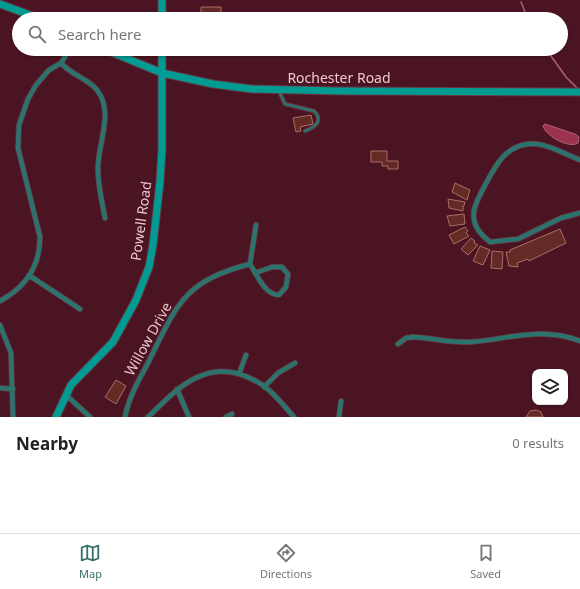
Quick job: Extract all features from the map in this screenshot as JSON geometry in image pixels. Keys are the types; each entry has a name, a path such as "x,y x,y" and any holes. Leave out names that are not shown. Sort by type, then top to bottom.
{"street":[{"path":"162,0 162,12"},
{"path":"0,4 22,12"},
{"path":"0,301 12,294 30,276 40,248 40,237 18,148 19,125 28,99 36,85 49,70 61,63 66,56"},
{"name":"Rochester Road","path":"121,56 162,73 231,87 279,90 580,92"},
{"name":"Powell Road","path":"56,417 71,385 113,342 136,300 149,267 160,182 162,56"},
{"path":"61,63 70,73 96,88 105,103 105,116 99,149 98,171 99,188 105,218"},
{"path":"580,160 541,145 529,144 512,148 500,158 474,211 475,224 480,234 490,242 518,239 561,218 580,213"},
{"path":"256,225 250,264 266,288 275,295 279,295 286,287 288,274 282,267 272,267 256,272"},
{"name":"Willow Drive","path":"125,417 133,389 170,316 179,304 201,282 218,274 250,264"},
{"path":"30,276 80,310"},
{"path":"0,325 11,353 13,417"},
{"path":"398,344 406,338 413,337 471,342 522,334 544,333 570,337 580,341"},
{"path":"239,374 246,355"},
{"path":"264,387 278,373 295,363"},
{"path":"148,417 177,389 200,374 215,371 239,374 264,387 294,417"},
{"path":"0,388 13,389"},
{"path":"177,389 189,417"},
{"path":"66,395 90,417"},
{"path":"339,417 341,401"},
{"path":"226,417 232,414"}],"lane":[{"path":"279,90 285,104 314,111 317,114 319,119 318,124 305,131"}],"shaded area":[{"path":"545,124 575,134 579,137 578,143 569,144 558,140 548,134 543,126"}],"building":[{"path":"201,7 221,7 221,12 201,12"},
{"path":"311,115 313,124 300,127 301,131 296,132 293,118"},
{"path":"371,151 387,151 387,161 398,161 398,169 388,169 388,166 382,166 382,162 371,162"},
{"path":"455,183 470,190 467,200 452,192"},
{"path":"448,199 465,202 463,211 449,208"},
{"path":"464,214 465,224 450,226 447,216"},
{"path":"465,227 468,231 466,233 469,236 454,244 449,235"},
{"path":"560,229 566,243 529,261 528,259 517,263 518,267 509,266 506,252 510,252 510,250"},
{"path":"471,238 475,241 474,243 478,245 468,255 461,249"},
{"path":"480,246 490,250 483,265 473,261"},
{"path":"492,251 503,252 502,269 491,268"},
{"path":"116,380 126,386 116,404 105,397"},
{"path":"536,410 541,412 543,417 526,417 530,411"}],"waterway":[{"path":"521,2 525,12"},
{"path":"551,56 566,77 579,90"}]}
